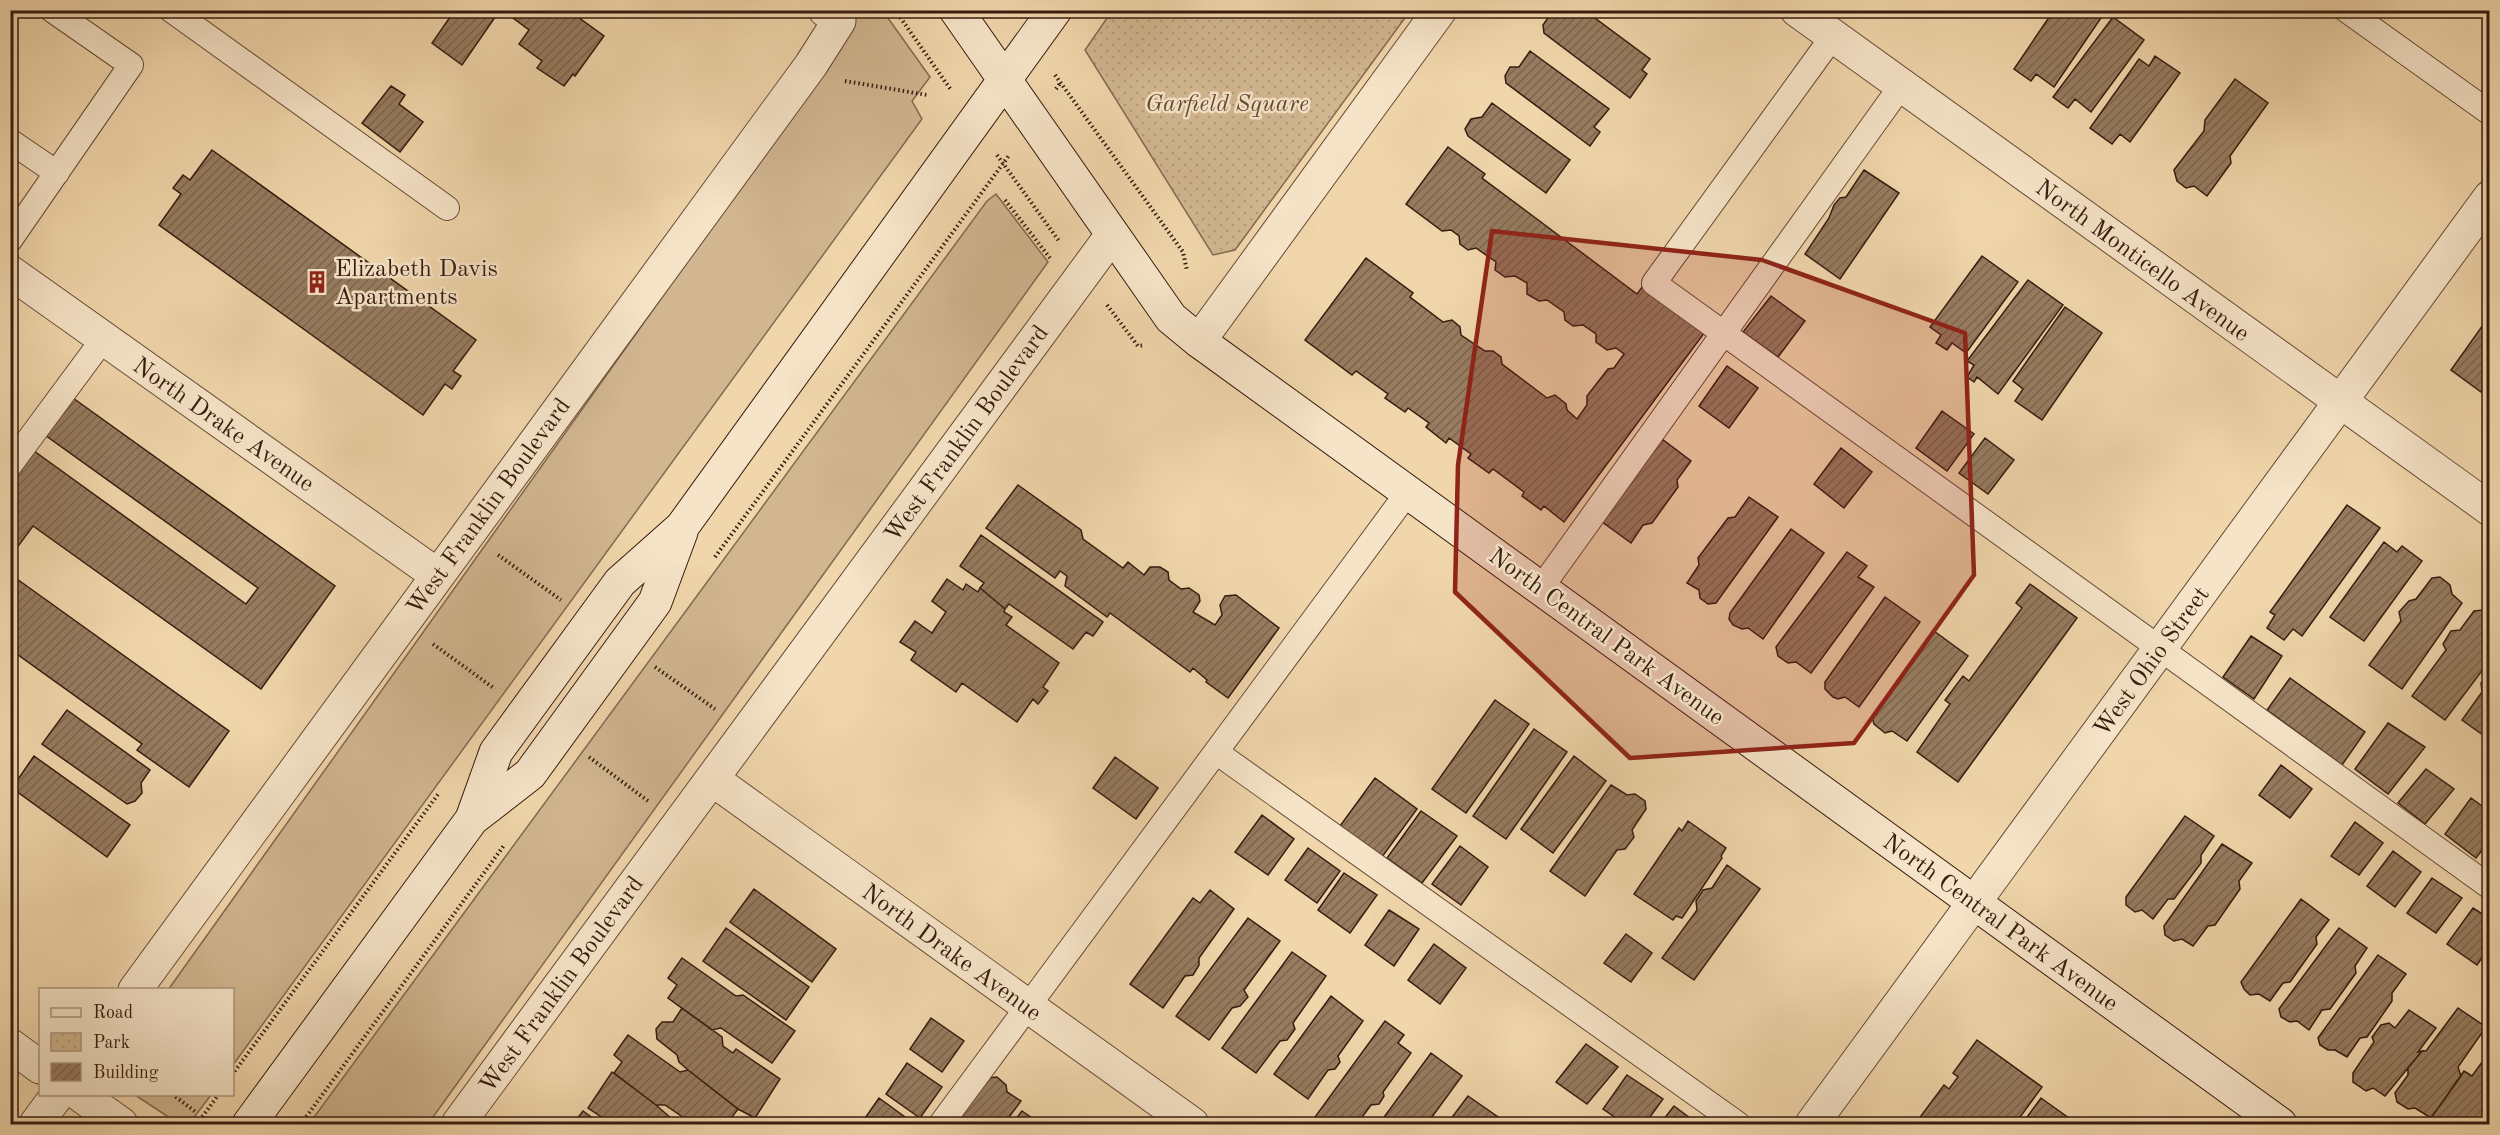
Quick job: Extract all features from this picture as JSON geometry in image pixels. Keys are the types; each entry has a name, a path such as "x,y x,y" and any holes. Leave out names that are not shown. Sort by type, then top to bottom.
{"street":[{"name":"North Central Park Avenue","path":"956,10 1171,318 1199,341 2280,1125"},
{"path":"249,1125 472,819 530,774 649,611 655,602 682,527 1054,10"},
{"path":"1199,341 1440,10"},
{"name":"North Monticello Avenue","path":"1797,10 2490,509"},
{"name":"West Franklin Boulevard","path":"136,988 811,65 832,16"},
{"name":"West Ohio Street","path":"1812,1125 2490,197"},
{"name":"West Franklin Boulevard","path":"458,1125 1112,235"},
{"name":"North Drake Avenue","path":"10,272 437,576"},
{"name":"North Drake Avenue","path":"712,779 1192,1125"},
{"path":"10,1045 39,1066"},
{"path":"36,1125 57,1096"},
{"path":"81,1096 121,1125"}],"lane":[{"path":"10,240 131,65 52,10"},
{"path":"171,10 447,208"},
{"path":"2346,10 2490,113"},
{"path":"1833,36 1654,283 2490,887"},
{"path":"1541,588 1901,86"},
{"path":"10,141 57,173"},
{"path":"10,465 104,339"},
{"path":"940,1125 1407,492"},
{"path":"1216,752 1738,1125"}],"path":[{"path":"895,10 941,76"},
{"path":"843,80 927,95"},
{"path":"1073,100 1183,252"},
{"path":"1017,182 1065,248"},
{"path":"1005,200 1052,261"},
{"path":"1109,307 1138,346"},
{"path":"490,549 569,605"},
{"path":"429,640 503,695"},
{"path":"648,662 716,710"},
{"path":"581,752 656,806"},
{"path":"173,1096 197,1113"},
{"path":"197,1125 218,1096"}],"highlighted area":[{"path":"1492,231 1762,260 1965,333 1974,575 1854,743 1630,758 1455,592 1458,465"}],"green space":[{"path":"847,11 883,11 930,77 912,101 922,119 234,1064 234,988 169,988 854,28"},
{"name":"Garfield Square","path":"1112,11 1410,11 1235,250 1213,255 1085,50"},
{"path":"996,194 1048,262 428,1124 309,1124 987,201"},
{"path":"137,1096 210,1096 189,1124 179,1124"}],"building":[{"path":"455,10 500,10 462,65 432,43"},
{"path":"513,10 572,10 571,12 604,36 575,76 573,74 564,86 537,68 542,61 519,44 529,30 509,15"},
{"path":"1560,10 1584,10 1650,59 1642,70 1647,74 1630,98 1544,33 1543,25 1550,15 1557,14"},
{"path":"2054,10 2096,10 2103,15 2054,87 2036,74 2031,81 2014,69"},
{"path":"2113,17 2144,40 2091,112 2075,99 2068,108 2053,97"},
{"path":"1530,51 1609,109 1594,127 1600,132 1590,146 1506,83 1505,76 1510,67 1519,67"},
{"path":"2155,56 2180,73 2130,142 2120,134 2112,144 2090,128 2139,59 2149,66"},
{"path":"2235,79 2268,103 2230,156 2231,163 2207,196 2194,186 2186,188 2177,181 2174,170 2204,131 2205,120"},
{"path":"391,86 405,95 399,104 423,122 400,152 362,123"},
{"path":"1492,103 1570,160 1546,193 1468,136 1465,129 1471,119 1482,117"},
{"path":"1448,147 1485,174 1482,178 1637,294 1643,286 1705,332 1564,522 1544,506 1541,510 1522,496 1524,492 1493,469 1489,473 1468,458 1471,454 1449,438 1446,443 1426,427 1429,423 1408,408 1405,412 1385,398 1388,394 1356,371 1352,375 1305,340 1366,258 1413,293 1410,297 1443,322 1452,320 1460,327 1461,335 1485,351 1493,351 1501,357 1502,364 1547,398 1555,395 1566,404 1567,410 1577,419 1587,405 1587,396 1608,369 1614,368 1624,354 1616,348 1607,350 1596,342 1596,334 1583,325 1573,326 1565,320 1564,312 1547,300 1539,301 1527,294 1527,283 1515,276 1505,277 1495,270 1496,262 1476,248 1468,250 1460,244 1459,236 1451,230 1442,231 1406,204"},
{"name":"Elizabeth Davis Apartments","path":"212,150 476,340 453,371 461,376 452,389 445,384 423,415 159,225 181,194 173,188 183,175 190,180"},
{"path":"1864,170 1899,193 1840,279 1805,254 1829,218 1834,205 1840,198 1846,197"},
{"path":"1982,256 2018,282 1966,353 1952,343 1947,350 1936,343 1941,335 1930,327"},
{"path":"2028,280 2063,305 1998,394 1977,377 1974,382 1967,377 1974,365 1967,361"},
{"path":"1771,296 1805,321 1778,357 1743,332"},
{"path":"2065,307 2102,333 2042,420 2015,401 2023,389 2013,381"},
{"path":"2490,315 2490,381 2481,392 2451,370"},
{"path":"1727,366 1758,388 1729,428 1699,406"},
{"path":"73,398 335,586 261,689 33,526 10,557 10,483 34,451 246,604 258,588 45,435"},
{"path":"1942,411 1974,434 1947,471 1916,448"},
{"path":"1985,438 2014,460 1988,494 1959,473"},
{"path":"1662,439 1691,461 1677,480 1678,487 1652,523 1643,525 1631,543 1601,521"},
{"path":"1841,448 1872,472 1844,508 1814,484"},
{"path":"1018,485 1081,530 1083,539 1123,568 1128,562 1144,575 1150,567 1160,567 1168,572 1169,580 1181,589 1189,588 1199,595 1200,601 1193,612 1215,625 1222,615 1220,605 1225,596 1236,595 1279,628 1228,698 1206,682 1207,680 1193,668 1190,672 1110,613 1107,617 1065,586 1067,576 1060,571 1055,578 986,528"},
{"path":"1749,497 1778,517 1716,603 1708,604 1700,598 1699,590 1687,583 1699,565 1698,558 1728,518 1735,517"},
{"path":"2347,505 2380,528 2302,636 2293,629 2284,640 2267,628 2275,615 2270,612"},
{"path":"1791,529 1824,553 1763,639 1748,628 1742,629 1733,625 1729,619 1730,613"},
{"path":"981,535 1103,622 1093,636 1086,632 1073,649 1009,604 1005,609 980,588 984,583 960,566"},
{"path":"2384,542 2397,552 2402,546 2422,561 2364,641 2330,617"},
{"path":"1847,552 1867,566 1858,577 1874,587 1811,673 1796,662 1788,663 1778,656 1776,647"},
{"path":"10,574 229,731 189,787 137,750 142,744 10,649"},
{"path":"2440,577 2450,585 2452,594 2462,603 2402,689 2369,665 2401,621 2399,612 2409,601 2416,599 2432,578"},
{"path":"947,579 963,590 966,584 978,592 980,588 1012,617 1006,625 1059,663 1043,687 1048,691 1038,704 1033,699 1017,722 962,683 956,692 911,660 916,652 900,642 915,621 932,633 946,612 932,601"},
{"path":"2030,584 2077,618 1958,782 1917,752 1950,704 1945,700 1963,676 1969,681 2022,608 2016,603"},
{"path":"1885,597 1920,622 1859,707 1845,697 1838,699 1833,697 1825,689 1825,682"},
{"path":"2483,610 2490,615 2490,660 2445,720 2412,696 2446,650 2443,644 2451,631 2460,630 2474,611"},
{"path":"1934,631 1968,656 1907,741 1892,731 1885,733 1874,724 1872,717"},
{"path":"2251,636 2282,656 2254,699 2223,677"},
{"path":"2490,672 2490,740 2462,720 2482,692 2481,683"},
{"path":"2290,678 2365,732 2342,765 2267,710"},
{"path":"1495,700 1529,724 1466,813 1432,789"},
{"path":"67,710 150,770 141,783 142,793 135,801 127,804 42,744"},
{"path":"2388,723 2425,747 2388,794 2355,769"},
{"path":"1534,729 1567,752 1506,839 1473,816"},
{"path":"34,756 130,825 107,857 12,788"},
{"path":"1574,756 1606,781 1553,853 1521,829"},
{"path":"1115,757 1158,788 1136,819 1093,788"},
{"path":"2281,765 2312,789 2290,818 2259,795"},
{"path":"2426,769 2454,789 2425,824 2398,803"},
{"path":"1375,778 1417,809 1382,857 1340,826"},
{"path":"1611,785 1627,795 1635,794 1645,801 1646,809 1632,830 1634,837 1625,849 1617,850 1585,896 1550,871"},
{"path":"2471,798 2490,812 2490,840 2476,858 2445,834"},
{"path":"1421,811 1457,836 1422,883 1387,858"},
{"path":"1262,815 1294,839 1268,875 1235,852"},
{"path":"2185,816 2214,836 2201,855 2201,863 2174,899 2168,899 2153,919 2142,910 2135,912 2126,905 2126,897"},
{"path":"1688,821 1726,848 1722,858 1682,918 1676,916 1673,920 1634,894 1679,828 1682,831"},
{"path":"2355,822 2383,843 2359,875 2331,856"},
{"path":"2222,844 2252,863 2239,881 2240,889 2215,925 2208,926 2193,946 2182,939 2174,941 2165,935 2164,926"},
{"path":"1460,846 1488,867 1461,905 1432,884"},
{"path":"1308,848 1340,871 1317,903 1285,880"},
{"path":"2393,851 2421,872 2395,907 2367,886"},
{"path":"1727,865 1760,889 1694,980 1662,958 1697,910 1696,901 1703,890 1712,888"},
{"path":"1344,873 1377,895 1350,933 1318,910"},
{"path":"2432,878 2462,898 2436,933 2407,913"},
{"path":"754,889 836,949 812,982 730,922"},
{"path":"1210,890 1234,909 1199,958 1199,965 1193,975 1185,976 1163,1008 1130,984 1193,898 1200,903"},
{"path":"2301,899 2329,920 2316,937 2317,944 2290,982 2283,983 2270,1001 2259,994 2250,995 2241,982"},
{"path":"2473,908 2490,919 2490,946 2477,965 2447,944"},
{"path":"1389,910 1419,929 1394,966 1365,945"},
{"path":"1248,918 1280,941 1244,990 1248,997 1240,1006 1232,1008 1209,1040 1176,1016"},
{"path":"726,928 809,987 786,1020 703,961"},
{"path":"2339,928 2367,948 2355,966 2356,973 2330,1009 2322,1010 2309,1030 2297,1021 2290,1022 2281,1017 2279,1009"},
{"path":"1626,934 1652,953 1631,982 1604,963"},
{"path":"1434,944 1466,968 1440,1004 1408,980"},
{"path":"1292,952 1326,976 1293,1023 1295,1029 1287,1040 1280,1041 1256,1073 1222,1048"},
{"path":"2378,955 2406,974 2392,993 2392,1001 2367,1037 2360,1038 2347,1057 2335,1050 2328,1050 2320,1045 2318,1038"},
{"path":"682,958 736,996 743,995 795,1031 772,1063 721,1028 712,1030 668,998 677,985 668,978"},
{"path":"1331,996 1363,1021 1338,1056 1340,1062 1335,1069 1328,1070 1308,1099 1274,1074"},
{"path":"682,1008 722,1037 723,1046 733,1053 736,1049 780,1079 755,1118 738,1109 688,1070 679,1062 677,1055 657,1039 656,1029 662,1022 673,1022"},
{"path":"2458,1008 2486,1027 2458,1067 2461,1076 2431,1118 2415,1108 2408,1109 2397,1102 2395,1093 2408,1075 2408,1068 2422,1051 2426,1051"},
{"path":"2409,1010 2436,1028 2418,1052 2422,1051 2385,1096 2373,1088 2366,1091 2353,1082 2353,1073 2374,1042 2372,1037 2381,1025 2389,1023 2395,1028"},
{"path":"931,1018 964,1041 942,1072 910,1049"},
{"path":"1385,1021 1404,1035 1398,1043 1411,1053 1383,1092 1384,1096 1379,1104 1371,1105 1357,1124 1326,1124 1315,1117"},
{"path":"628,1035 680,1072 688,1070 738,1109 727,1124 693,1124 665,1105 656,1105 614,1073 622,1062 614,1055"},
{"path":"1977,1040 2042,1087 2015,1124 1994,1124 1989,1121 1986,1124 1915,1124 1944,1085 1949,1089 1958,1077 1953,1073"},
{"path":"1586,1044 1618,1067 1587,1104 1556,1082"},
{"path":"2490,1051 2490,1113 2481,1124 2438,1124 2431,1118 2464,1071 2472,1076"},
{"path":"1431,1053 1462,1076 1429,1121 1430,1124 1379,1124"},
{"path":"907,1063 942,1087 920,1118 886,1094"},
{"path":"612,1072 656,1105 672,1119 672,1124 612,1124 588,1108"},
{"path":"1627,1075 1663,1099 1645,1124 1625,1124 1603,1109"},
{"path":"997,1077 1006,1085 1007,1092 1021,1101 1004,1124 954,1124 987,1078"},
{"path":"1468,1096 1501,1119 1498,1124 1447,1124"},
{"path":"879,1098 912,1122 910,1124 868,1124 863,1121"},
{"path":"2041,1098 2073,1121 2071,1124 2022,1124"},
{"path":"1674,1106 1698,1124 1660,1124"},
{"path":"583,1111 601,1124 573,1124"},
{"path":"1022,1111 1041,1124 1012,1124"}],"place":[{"name":"Elizabeth Davis Apartments","path":"317,282"}]}
